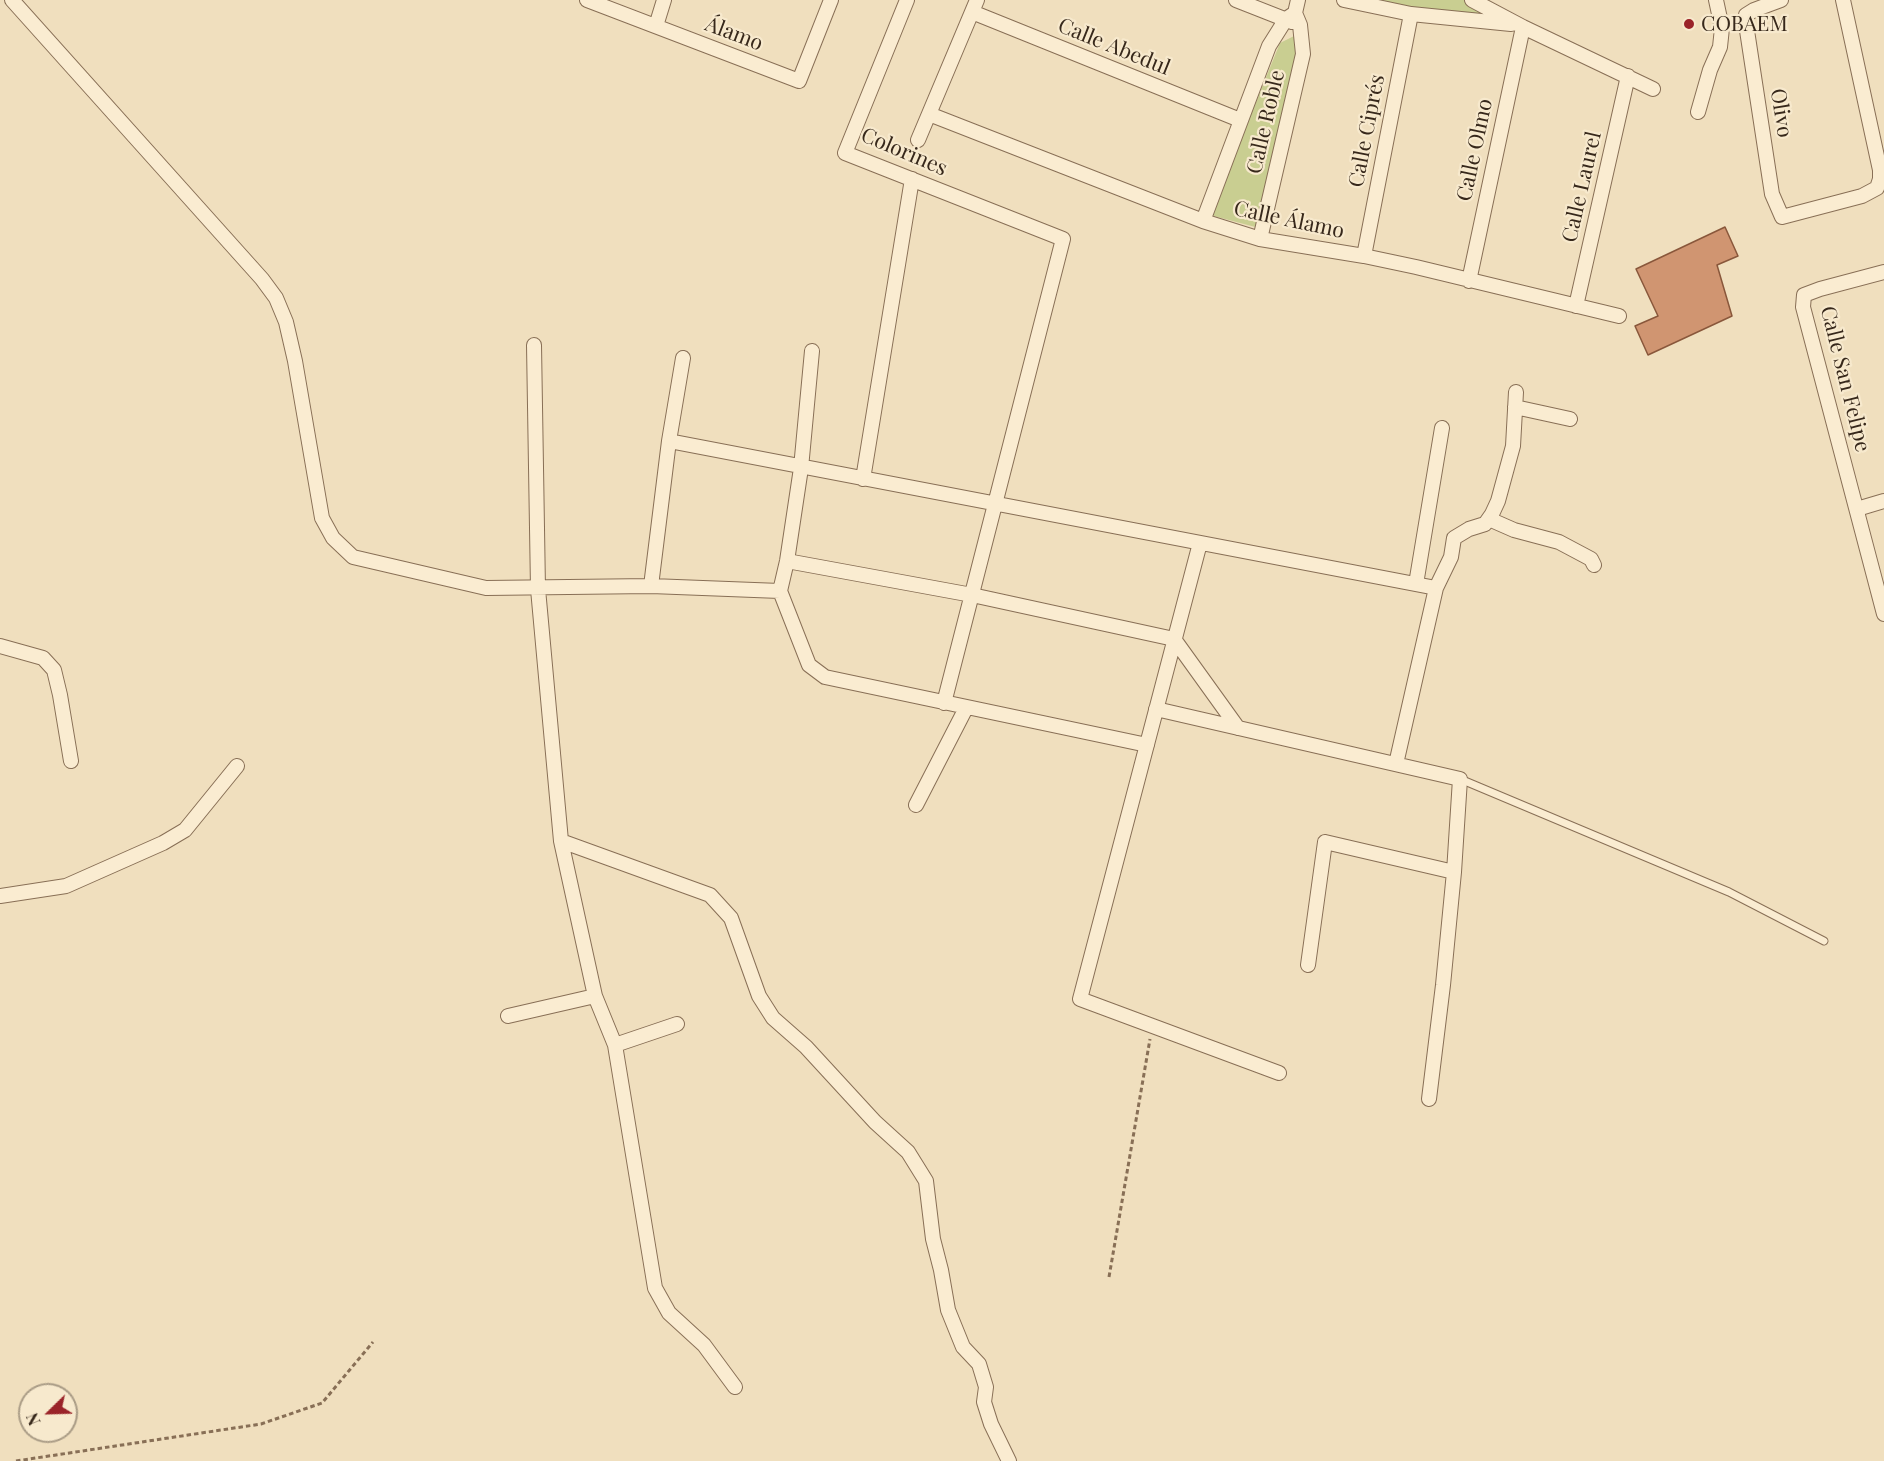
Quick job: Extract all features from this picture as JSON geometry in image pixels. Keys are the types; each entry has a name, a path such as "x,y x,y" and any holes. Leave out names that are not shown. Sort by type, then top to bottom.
{"street":[{"path":"12,0 262,279 276,298 286,322 295,361 322,518 333,538 353,556 486,588 538,589 651,585 780,591"},
{"name":"Álamo","path":"587,0 799,81 831,0"},
{"path":"656,26 664,0"},
{"name":"Colorines","path":"907,0 844,153 1063,239 994,503"},
{"path":"1236,0 1295,15"},
{"path":"1344,0 1411,14 1521,26"},
{"path":"1472,0 1653,89"},
{"path":"1698,111 1710,70 1720,47 1722,28 1716,0"},
{"name":"Olivo","path":"1781,0 1754,9 1746,15 1772,194 1782,217 1862,196 1877,188 1880,179 1843,0"},
{"path":"918,140 974,6"},
{"name":"Calle Abedul","path":"974,6 1240,120"},
{"name":"Calle Ciprés","path":"1364,256 1411,14"},
{"name":"Calle Roble","path":"1203,221 1269,46 1295,15"},
{"name":"Calle Roble","path":"1260,239 1304,54 1295,15"},
{"name":"Calle Olmo","path":"1468,281 1521,26"},
{"name":"Calle Laurel","path":"1576,306 1628,76"},
{"name":"Calle Álamo","path":"929,114 1203,221 1260,239 1364,256 1619,316"},
{"path":"863,479 912,179"},
{"name":"Calle San Felipe","path":"1884,272 1804,295 1803,307 1884,614"},
{"path":"534,345 538,589 561,841 595,996 615,1045 655,1288 669,1313 704,1345 735,1387"},
{"path":"812,351 801,468 787,561 780,591 809,665 825,677 1147,745"},
{"path":"651,585 669,441 683,358"},
{"path":"1396,764 1436,588 1451,557 1454,538 1469,529 1485,524 1498,501 1513,446 1516,392"},
{"path":"1515,407 1570,419"},
{"path":"1416,584 1442,428"},
{"path":"669,441 1436,588"},
{"path":"1857,509 1884,501"},
{"path":"944,703 994,503"},
{"path":"1489,519 1514,530 1559,542 1590,559 1594,565"},
{"path":"1200,543 1080,999 1279,1073"},
{"path":"787,561 972,595 1174,639 1238,728"},
{"path":"0,646 43,658 54,670 71,761"},
{"path":"916,805 966,708"},
{"path":"1156,709 1460,779 1454,872 1429,1099"},
{"path":"0,896 66,886 163,843 185,830 237,766"},
{"path":"561,841 710,896 731,918 759,996 773,1018 806,1047 876,1122 908,1152 926,1181 933,1239 948,1310 963,1347 979,1364 986,1387 984,1402 991,1424 1009,1461"},
{"path":"1308,965 1325,842 1454,872"},
{"path":"508,1016 595,996"},
{"path":"615,1045 677,1024"}],"lane":[{"path":"1460,779 1729,892 1824,941"}],"path":[{"path":"1109,1277 1152,1026"},
{"path":"16,1461 261,1424 322,1403 373,1342"}],"green space":[{"path":"1367,0 1464,0 1502,19 1403,10"},
{"path":"1294,36 1298,54 1259,228 1210,215 1280,43"}],"building":[{"path":"1725,227 1738,256 1717,265 1732,316 1648,355 1635,326 1658,316 1636,269"}],"place":[{"name":"COBAEM","path":"1689,24"}]}
